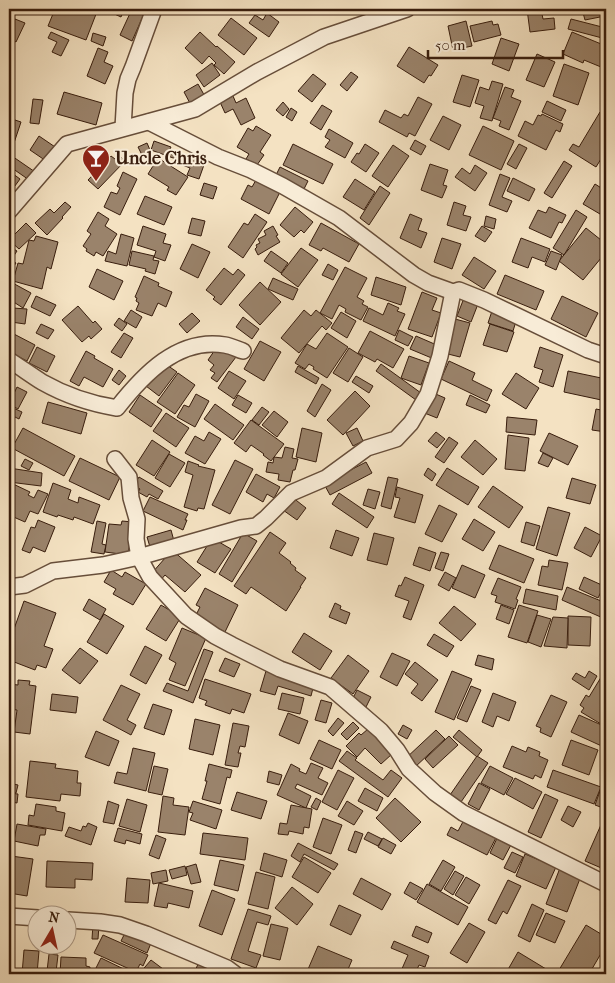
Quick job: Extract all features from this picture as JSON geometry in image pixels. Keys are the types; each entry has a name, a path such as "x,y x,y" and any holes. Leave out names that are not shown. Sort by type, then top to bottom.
{"street":[{"path":"123,128 125,93 128,79 154,9"},
{"path":"9,211 67,144 195,109 257,72 324,37 407,9"},
{"path":"149,122 218,157 283,186 339,218 414,275 428,283 453,292 458,290 484,300 580,346 606,356"},
{"path":"9,587 25,585 53,572 103,565 139,557 241,528 256,526 291,493 326,478 367,448 396,439 411,423 428,394 440,356 453,292"},
{"path":"9,360 43,382 63,391 87,401 117,408 151,370 182,349 212,344 226,345 243,351"},
{"path":"115,459 129,477 131,498 137,519 136,539 139,557 150,578 186,616 215,636 280,669 330,687 381,731 397,750 409,770 435,793 463,813 606,884"},
{"path":"9,916 28,917"},
{"path":"78,921 120,925 218,964 235,974"}],"building":[{"path":"55,9 98,9 86,40 48,26"},
{"path":"109,9 124,10 121,17 108,11"},
{"path":"132,9 144,14 132,41 120,35"},
{"path":"527,9 541,9 543,19 554,18 555,29 530,32"},
{"path":"582,9 603,9 605,16 585,20"},
{"path":"267,13 279,22 269,37 249,23 255,15 263,20"},
{"path":"231,18 257,38 244,55 218,35"},
{"path":"15,19 25,23 16,42 9,38 9,33"},
{"path":"571,19 606,28 606,39 568,29"},
{"path":"466,21 472,46 453,50 448,26"},
{"path":"492,21 493,25 498,24 501,35 474,42 470,26"},
{"path":"51,32 69,40 61,56 52,52 57,42 48,38"},
{"path":"200,32 235,62 224,74 214,65 216,63 209,56 202,64 185,48"},
{"path":"572,32 606,46 606,54 601,67 584,60 583,63 563,54"},
{"path":"93,33 106,37 103,46 91,41"},
{"path":"501,38 519,44 509,71 492,64"},
{"path":"409,47 438,65 424,83 397,66"},
{"path":"98,48 108,52 104,62 113,66 105,84 87,76"},
{"path":"537,54 555,62 544,87 526,80"},
{"path":"212,63 220,75 204,87 196,75"},
{"path":"564,64 589,73 578,105 553,96"},
{"path":"351,72 358,77 347,91 340,85"},
{"path":"313,74 326,84 312,102 298,91"},
{"path":"462,75 479,80 470,107 453,102"},
{"path":"492,81 503,84 492,121 480,118 484,106 475,103 480,87 489,90"},
{"path":"198,84 207,100 192,107 184,92"},
{"path":"505,87 514,90 511,97 521,101 509,130 499,126 501,121 493,118"},
{"path":"64,92 102,103 96,125 57,114"},
{"path":"233,96 236,103 246,98 255,118 241,125 233,109 225,113 220,102"},
{"path":"418,97 432,104 415,136 409,133 407,137 379,122 385,110 401,118 404,114 408,116"},
{"path":"33,99 43,100 39,124 30,123"},
{"path":"547,101 566,110 561,121 542,112"},
{"path":"283,102 289,109 283,116 276,110"},
{"path":"322,105 332,111 321,130 310,123"},
{"path":"291,108 297,112 292,121 286,117"},
{"path":"600,112 606,116 606,151 596,167 569,150 573,144 579,147"},
{"path":"542,114 563,124 560,132 556,130 546,150 518,136 525,121 533,125 538,115 541,116"},
{"path":"443,116 461,125 449,150 430,140"},
{"path":"9,118 21,122 14,143 9,141"},
{"path":"256,126 271,135 260,152 264,155 257,165 246,159 249,154 237,147 248,128 253,131"},
{"path":"483,126 514,141 501,170 469,155"},
{"path":"329,129 353,143 345,158 325,147 330,140 325,137"},
{"path":"39,136 61,151 52,165 30,150"},
{"path":"415,140 426,146 421,155 410,149"},
{"path":"154,141 205,162 199,179 187,175 190,168 175,162 176,159 151,150"},
{"path":"147,143 150,150 142,155 138,147"},
{"path":"293,144 333,164 323,184 283,165"},
{"path":"365,144 379,153 366,172 351,162"},
{"path":"519,144 527,148 516,169 507,164"},
{"path":"393,145 409,156 388,187 372,176"},
{"path":"9,154 38,174 32,182 9,166"},
{"path":"119,155 125,161 98,189 88,180 111,156 115,159"},
{"path":"158,158 188,177 176,195 167,190 169,187 148,174"},
{"path":"564,161 572,166 552,198 544,193"},
{"path":"430,164 448,170 443,185 447,186 442,198 421,190"},
{"path":"475,165 487,173 475,191 455,177 462,168 470,174"},
{"path":"280,167 308,181 304,189 276,175"},
{"path":"9,171 20,179 9,194"},
{"path":"123,172 137,179 120,215 104,207 111,192 117,194 120,188 117,186"},
{"path":"500,174 510,178 502,197 512,201 507,212 489,205"},
{"path":"513,178 535,189 529,201 507,191"},
{"path":"355,179 375,192 364,210 343,197"},
{"path":"256,180 280,192 269,214 241,199 248,185 252,187"},
{"path":"204,183 217,187 213,199 200,195"},
{"path":"595,184 606,191 606,204 600,214 583,204"},
{"path":"380,186 390,193 369,225 360,218"},
{"path":"145,196 172,207 164,225 137,214"},
{"path":"65,202 71,207 47,235 35,223 50,209 54,213"},
{"path":"454,202 466,206 463,215 471,217 466,231 447,225"},
{"path":"295,207 313,222 304,233 301,230 294,237 280,225"},
{"path":"549,207 566,215 562,223 559,222 551,238 529,228 538,210 546,213"},
{"path":"576,210 587,217 564,255 553,248"},
{"path":"98,212 109,219 105,226 117,234 103,256 96,252 94,256 86,251 87,249 83,246 91,234 87,231"},
{"path":"255,214 267,222 243,258 228,247 244,223 248,225"},
{"path":"410,214 422,219 418,230 427,233 421,248 400,238"},
{"path":"486,216 496,219 494,229 484,226"},
{"path":"192,218 205,221 201,236 188,233"},
{"path":"26,223 36,233 19,249 9,240"},
{"path":"321,223 359,244 349,262 323,248 321,251 309,245"},
{"path":"143,226 166,234 163,243 171,245 165,261 154,257 156,251 137,245"},
{"path":"273,226 280,242 258,255 255,249 256,245 260,243 258,239 266,235 264,231"},
{"path":"482,226 492,232 485,242 475,236"},
{"path":"586,228 606,244 606,252 583,280 559,261"},
{"path":"121,234 134,238 127,266 105,261 108,251 116,254"},
{"path":"36,236 58,242 51,269 47,267 42,289 13,281 18,263 23,264 29,240 34,241"},
{"path":"442,238 461,244 452,269 434,262"},
{"path":"521,238 550,249 545,262 532,257 528,268 512,262"},
{"path":"192,244 210,252 198,278 180,269"},
{"path":"9,246 17,251 11,260 16,263 9,273"},
{"path":"301,248 318,260 298,287 281,274"},
{"path":"132,251 154,256 153,260 159,261 155,274 145,271 146,269 129,265"},
{"path":"271,251 288,263 281,273 264,261"},
{"path":"551,251 562,255 556,270 545,265"},
{"path":"474,257 496,271 484,289 462,275"},
{"path":"328,264 338,270 333,280 322,275"},
{"path":"345,267 367,278 357,297 364,301 362,304 368,307 361,320 345,312 346,309 339,305 332,319 320,313"},
{"path":"224,268 233,275 238,269 245,275 221,305 206,290"},
{"path":"97,269 123,281 114,300 89,287"},
{"path":"505,275 544,291 536,310 497,294"},
{"path":"144,276 159,283 158,286 172,292 166,307 158,303 152,316 136,310 139,303 135,297"},
{"path":"376,277 406,287 401,305 371,295"},
{"path":"273,278 298,289 293,300 268,289"},
{"path":"9,281 31,293 23,308 9,299"},
{"path":"260,282 281,302 260,325 239,305"},
{"path":"422,292 437,298 432,310 441,313 432,337 408,329"},
{"path":"36,296 56,305 50,316 31,307"},
{"path":"562,296 598,313 586,337 551,319"},
{"path":"464,298 478,304 471,322 457,316"},
{"path":"388,303 399,308 397,311 405,314 395,336 363,321 369,308 383,315"},
{"path":"78,306 93,323 95,321 102,329 91,339 89,336 82,342 62,320"},
{"path":"13,308 27,309 25,324 11,322"},
{"path":"131,310 142,317 136,328 124,321"},
{"path":"304,310 311,316 316,310 332,323 326,330 322,326 299,353 281,338"},
{"path":"492,311 517,318 513,331 488,323"},
{"path":"341,312 356,321 347,338 331,328"},
{"path":"192,313 200,321 187,333 179,324"},
{"path":"243,317 259,329 252,339 236,327"},
{"path":"119,318 127,324 122,331 114,325"},
{"path":"455,319 470,323 460,357 444,353"},
{"path":"41,324 54,330 48,339 36,333"},
{"path":"490,324 514,332 507,352 483,345"},
{"path":"399,330 413,337 408,346 395,340"},
{"path":"370,331 404,349 393,368 377,359 375,362 358,353"},
{"path":"12,333 35,345 27,361 9,352 9,338"},
{"path":"124,333 133,338 121,358 111,352"},
{"path":"327,333 348,347 327,378 309,364 305,369 295,363 307,344 316,349"},
{"path":"416,336 439,346 434,359 410,349"},
{"path":"260,341 281,352 264,381 244,369"},
{"path":"219,344 236,357 217,382 211,378 215,373 210,370 214,365 208,360"},
{"path":"37,347 55,356 47,372 29,363"},
{"path":"540,347 563,355 553,387 539,382 543,370 534,367"},
{"path":"349,348 363,357 348,382 333,373"},
{"path":"86,351 113,369 103,387 84,377 79,386 70,381"},
{"path":"409,356 429,363 421,385 401,378"},
{"path":"449,361 475,373 472,380 492,390 487,401 441,379"},
{"path":"164,363 177,372 159,396 146,386"},
{"path":"381,364 421,393 416,400 376,371"},
{"path":"298,366 319,378 316,384 295,372"},
{"path":"119,370 126,376 119,385 112,380"},
{"path":"229,371 246,381 234,399 218,388"},
{"path":"568,371 606,379 606,401 564,392"},
{"path":"178,373 195,385 175,414 157,402"},
{"path":"516,373 539,388 526,409 502,394"},
{"path":"356,376 373,386 369,393 352,382"},
{"path":"322,384 331,390 315,417 307,411"},
{"path":"17,387 27,392 18,409 9,404"},
{"path":"355,391 370,406 343,435 327,420"},
{"path":"431,392 445,398 437,418 422,412"},
{"path":"196,394 209,401 195,427 177,417 184,405 189,407"},
{"path":"140,395 162,410 151,427 129,412"},
{"path":"238,395 252,403 246,413 232,405"},
{"path":"470,395 490,405 486,413 466,405"},
{"path":"48,402 87,413 81,434 42,423"},
{"path":"215,404 244,425 233,440 204,419"},
{"path":"9,406 22,412 19,419 9,414"},
{"path":"262,407 269,412 259,425 252,420"},
{"path":"596,409 606,411 606,432 592,430"},
{"path":"274,411 288,422 277,437 262,425"},
{"path":"166,413 189,428 176,447 153,431"},
{"path":"507,417 537,420 535,435 506,432"},
{"path":"251,420 284,444 271,461 251,445 246,452 234,443"},
{"path":"23,428 75,456 64,476 12,448"},
{"path":"302,428 322,433 316,462 296,457"},
{"path":"357,428 363,441 353,446 346,433"},
{"path":"209,432 221,439 205,464 185,453 195,436 204,441"},
{"path":"436,432 445,439 437,448 428,441"},
{"path":"549,433 578,446 568,465 540,451"},
{"path":"508,435 529,438 525,471 505,469"},
{"path":"449,437 458,443 444,463 435,457"},
{"path":"152,440 170,452 154,476 136,465"},
{"path":"475,440 497,459 483,475 461,457"},
{"path":"285,447 294,449 292,458 298,459 290,482 278,480 279,474 266,472 268,462 273,463 274,457 282,458"},
{"path":"543,453 553,458 548,467 538,463"},
{"path":"169,454 185,463 170,487 155,478"},
{"path":"80,458 120,477 109,500 69,481"},
{"path":"25,459 33,463 29,470 21,466"},
{"path":"235,460 253,469 230,514 212,505"},
{"path":"188,461 198,466 215,470 204,509 198,508 197,511 184,507 193,475 185,472"},
{"path":"366,462 372,473 330,495 324,484"},
{"path":"9,468 42,473 41,486 9,482"},
{"path":"428,468 436,474 432,481 424,475"},
{"path":"447,468 479,487 468,505 436,485"},
{"path":"256,474 280,487 274,498 267,494 263,502 246,492"},
{"path":"139,477 163,491 158,499 149,494 147,497 138,492 140,489 134,485"},
{"path":"388,477 398,479 391,509 381,506"},
{"path":"572,478 596,485 590,504 566,498"},
{"path":"11,483 30,492 28,495 34,498 38,490 48,494 38,514 30,511 25,522 9,515 9,488"},
{"path":"53,483 71,490 68,499 78,503 79,497 100,505 93,524 74,517 73,520 43,512"},
{"path":"493,486 523,507 509,528 478,507"},
{"path":"397,487 423,495 415,523 394,517 400,498 395,497"},
{"path":"368,489 380,492 375,509 363,505"},
{"path":"339,493 374,517 367,528 332,504"},
{"path":"150,497 188,514 183,530 143,511"},
{"path":"292,497 306,508 297,520 283,510"},
{"path":"439,505 457,514 442,542 425,534"},
{"path":"548,507 570,513 557,556 536,549"},
{"path":"474,519 495,532 483,551 462,539"},
{"path":"38,520 55,527 45,552 33,547 30,553 22,550 31,527 35,528"},
{"path":"97,521 106,523 102,544 106,545 104,554 91,552"},
{"path":"122,521 133,522 128,555 105,552 109,524 121,525"},
{"path":"526,522 540,526 534,546 521,542"},
{"path":"585,527 602,536 591,557 574,548"},
{"path":"171,530 174,541 150,547 147,537"},
{"path":"336,530 359,538 352,556 330,548"},
{"path":"9,531 14,532 9,563"},
{"path":"270,532 286,543 279,553 291,562 296,568 295,570 306,578 286,611 251,587 246,594 234,586"},
{"path":"243,533 257,541 232,582 219,574"},
{"path":"374,533 394,538 387,565 367,560"},
{"path":"212,538 231,549 215,573 197,562"},
{"path":"499,545 534,559 524,583 489,569"},
{"path":"419,547 436,553 430,571 413,565"},
{"path":"172,550 201,575 185,592 165,575 160,581 152,573"},
{"path":"441,552 449,554 443,571 435,568"},
{"path":"549,560 568,563 562,590 538,585 542,566 548,567"},
{"path":"462,565 485,575 475,598 452,588"},
{"path":"111,570 122,577 125,572 146,584 133,605 113,594 116,589 104,582"},
{"path":"445,572 456,578 449,591 438,585"},
{"path":"405,577 424,585 411,620 403,617 409,601 395,596 399,585 401,586"},
{"path":"584,577 604,586 598,598 579,589"},
{"path":"498,578 521,587 516,599 518,600 515,609 495,602 497,596 491,594"},
{"path":"567,587 606,603 603,618 562,600"},
{"path":"205,588 238,605 225,632 195,617 200,607 196,605"},
{"path":"526,589 558,596 556,610 523,603"},
{"path":"89,599 106,609 100,620 83,610"},
{"path":"24,601 56,613 44,646 53,649 46,668 37,665 35,670 9,660 9,643"},
{"path":"335,603 341,606 340,609 350,613 346,624 329,617"},
{"path":"161,605 181,617 166,641 146,629"},
{"path":"501,605 514,610 509,624 496,619"},
{"path":"519,605 538,611 527,643 508,637"},
{"path":"454,606 476,624 461,641 439,623"},
{"path":"104,614 124,626 107,654 87,642"},
{"path":"604,614 606,614 606,641 601,640"},
{"path":"537,615 551,619 541,647 528,642"},
{"path":"568,616 591,617 590,646 568,645"},
{"path":"553,617 568,618 567,648 544,646"},
{"path":"182,628 206,638 185,686 169,680 176,663 169,659"},
{"path":"304,633 332,651 320,670 292,652"},
{"path":"434,634 454,646 447,657 427,645"},
{"path":"145,646 162,655 146,684 130,675"},
{"path":"80,648 98,661 80,684 62,670"},
{"path":"204,649 213,652 193,703 163,691 167,683 188,691"},
{"path":"392,653 410,661 397,686 380,677"},
{"path":"348,655 369,671 353,694 331,678"},
{"path":"478,655 494,659 492,670 475,665"},
{"path":"225,658 240,664 234,677 219,671"},
{"path":"415,662 438,680 422,701 411,693 418,684 405,674"},
{"path":"266,671 314,684 311,696 278,686 275,695 260,691"},
{"path":"452,671 472,679 454,720 435,712"},
{"path":"589,671 597,676 589,690 572,679 576,673 585,678"},
{"path":"603,674 606,676 606,715 601,724 581,712 584,708 580,705 586,695 589,697"},
{"path":"205,679 251,694 244,713 232,709 230,714 205,705 207,701 199,698"},
{"path":"18,680 30,681 29,685 36,686 30,734 14,732 17,710 9,709 9,684 18,685"},
{"path":"121,685 140,694 127,720 136,725 131,735 103,720"},
{"path":"471,686 481,690 467,722 457,718"},
{"path":"357,690 371,697 366,707 352,700"},
{"path":"282,693 304,698 300,714 278,709"},
{"path":"493,693 516,702 509,721 497,716 493,727 482,722"},
{"path":"52,694 78,697 76,713 50,710"},
{"path":"551,695 567,702 551,737 540,732 541,728 536,726"},
{"path":"321,700 332,703 326,723 315,720"},
{"path":"153,704 172,710 164,735 144,728"},
{"path":"288,713 308,721 299,744 279,735"},
{"path":"579,715 606,727 606,748 571,732"},
{"path":"338,718 344,723 333,736 328,731"},
{"path":"195,719 220,725 213,755 189,749"},
{"path":"353,722 359,728 347,740 341,734"},
{"path":"233,723 249,726 245,747 240,746 238,753 241,753 238,767 225,765"},
{"path":"403,725 412,730 407,739 398,734"},
{"path":"368,729 392,754 381,764 365,748 357,757 346,746 359,733 361,735"},
{"path":"436,730 445,739 414,768 405,759"},
{"path":"459,730 482,750 477,757 453,737"},
{"path":"96,731 119,741 109,766 85,757"},
{"path":"449,736 458,745 433,768 425,759"},
{"path":"319,740 341,750 332,769 310,759"},
{"path":"571,740 598,750 589,775 562,765"},
{"path":"512,746 526,752 528,747 540,752 539,756 548,760 541,778 535,775 533,779 503,767"},
{"path":"133,748 155,753 146,791 114,783 117,772 127,774"},
{"path":"347,751 357,758 355,760 383,780 391,770 402,778 388,797 339,761"},
{"path":"477,756 488,763 461,802 450,795"},
{"path":"30,761 56,764 55,768 78,771 77,783 81,783 80,796 61,794 60,801 26,797"},
{"path":"311,763 323,768 318,778 328,783 322,795 297,784 295,788 311,796 306,808 277,795 291,764 306,774"},
{"path":"209,764 232,770 230,778 227,777 220,804 202,799"},
{"path":"154,766 168,769 162,795 148,792"},
{"path":"490,766 513,778 504,795 481,783"},
{"path":"338,770 354,778 337,810 322,802"},
{"path":"553,770 601,787 594,804 547,787"},
{"path":"269,771 282,775 279,785 267,782"},
{"path":"515,778 542,792 533,809 506,794"},
{"path":"9,783 18,785 16,793 9,792"},
{"path":"479,783 490,789 479,810 468,804"},
{"path":"365,788 383,798 377,811 358,801"},
{"path":"601,788 606,790 606,809 595,805"},
{"path":"237,792 267,801 261,819 231,810"},
{"path":"9,793 18,794 17,803 12,802 11,817 9,816"},
{"path":"545,794 558,800 541,838 528,832"},
{"path":"163,796 174,798 173,805 189,807 185,835 158,832"},
{"path":"316,798 321,801 317,810 311,807"},
{"path":"395,798 421,822 401,842 376,818"},
{"path":"127,799 147,805 140,832 119,826"},
{"path":"108,801 119,805 114,824 103,822"},
{"path":"193,801 222,810 216,829 190,820 193,813 189,812"},
{"path":"347,801 363,811 354,825 338,816"},
{"path":"36,804 56,807 56,811 65,813 62,831 28,825 29,815 34,816"},
{"path":"291,805 312,809 309,828 304,827 303,834 289,831 288,835 278,834 280,823 287,824"},
{"path":"568,806 581,812 573,827 561,820"},
{"path":"323,818 342,825 331,854 313,847"},
{"path":"465,818 498,834 487,855 447,835 451,827 458,831"},
{"path":"604,818 606,819 606,870 585,861"},
{"path":"88,823 97,827 91,845 65,836 69,827 81,831 83,826 86,827"},
{"path":"17,824 46,829 45,835 40,835 38,846 14,841"},
{"path":"118,828 142,834 140,844 126,840 125,844 114,841"},
{"path":"355,831 363,834 356,853 348,850"},
{"path":"368,832 382,839 378,846 364,839"},
{"path":"203,833 248,838 245,860 200,854"},
{"path":"499,834 513,841 503,860 490,853"},
{"path":"156,835 166,839 159,859 149,855"},
{"path":"383,838 396,845 391,854 378,847"},
{"path":"298,843 338,864 334,870 304,854 300,862 291,856"},
{"path":"512,852 523,857 515,873 504,868"},
{"path":"264,853 287,860 282,877 260,870"},
{"path":"525,854 556,867 546,889 516,876"},
{"path":"11,856 33,859 27,896 9,893"},
{"path":"304,857 331,873 318,893 292,877"},
{"path":"220,860 244,865 238,891 214,885"},
{"path":"443,860 455,867 441,891 429,884"},
{"path":"47,861 93,863 92,880 75,879 75,888 46,887"},
{"path":"196,864 201,882 191,884 186,867"},
{"path":"185,866 187,875 172,879 169,870"},
{"path":"560,868 581,876 567,912 546,904"},
{"path":"166,870 168,881 153,884 151,873"},
{"path":"455,871 464,876 453,895 444,889"},
{"path":"256,872 275,877 268,909 248,904"},
{"path":"466,877 480,885 469,904 455,895"},
{"path":"127,878 150,880 148,903 125,902"},
{"path":"361,878 391,894 382,910 353,894"},
{"path":"508,880 521,886 507,914 503,911 496,924 488,920"},
{"path":"410,882 423,889 416,900 404,893"},
{"path":"159,883 193,891 189,908 168,903 167,908 154,906"},
{"path":"427,884 468,907 458,925 417,902"},
{"path":"292,887 313,904 297,925 275,908"},
{"path":"212,890 235,899 222,935 199,926"},
{"path":"532,904 544,910 530,942 518,936"},
{"path":"339,905 361,915 351,935 330,925"},
{"path":"248,909 271,916 268,925 257,922 248,951 261,955 256,968 231,959"},
{"path":"546,913 565,921 555,943 536,935"},
{"path":"469,923 485,932 467,963 450,953"},
{"path":"93,924 99,925 98,939 92,939"},
{"path":"271,924 288,928 280,960 263,956"},
{"path":"586,925 606,937 606,945 589,974 566,974 559,970"},
{"path":"416,926 432,933 428,943 412,936"},
{"path":"126,931 151,943 147,953 121,941"},
{"path":"103,935 148,955 143,966 140,964 136,972 94,953"},
{"path":"394,941 429,956 425,967 419,965 415,974 401,971 408,955 391,948"},
{"path":"318,946 352,960 346,974 306,974"},
{"path":"24,950 28,950 28,956 39,956 37,974 22,974"},
{"path":"518,952 546,969 543,974 506,973"},
{"path":"49,956 58,956 56,972 47,971"},
{"path":"61,957 86,958 86,966 90,967 90,974 60,974"},
{"path":"101,958 134,974 93,974"},
{"path":"151,960 167,972 165,974 139,974"},
{"path":"199,962 211,967 207,974 194,973"}],"place":[{"name":"Uncle Chris","path":"96,182"}]}
